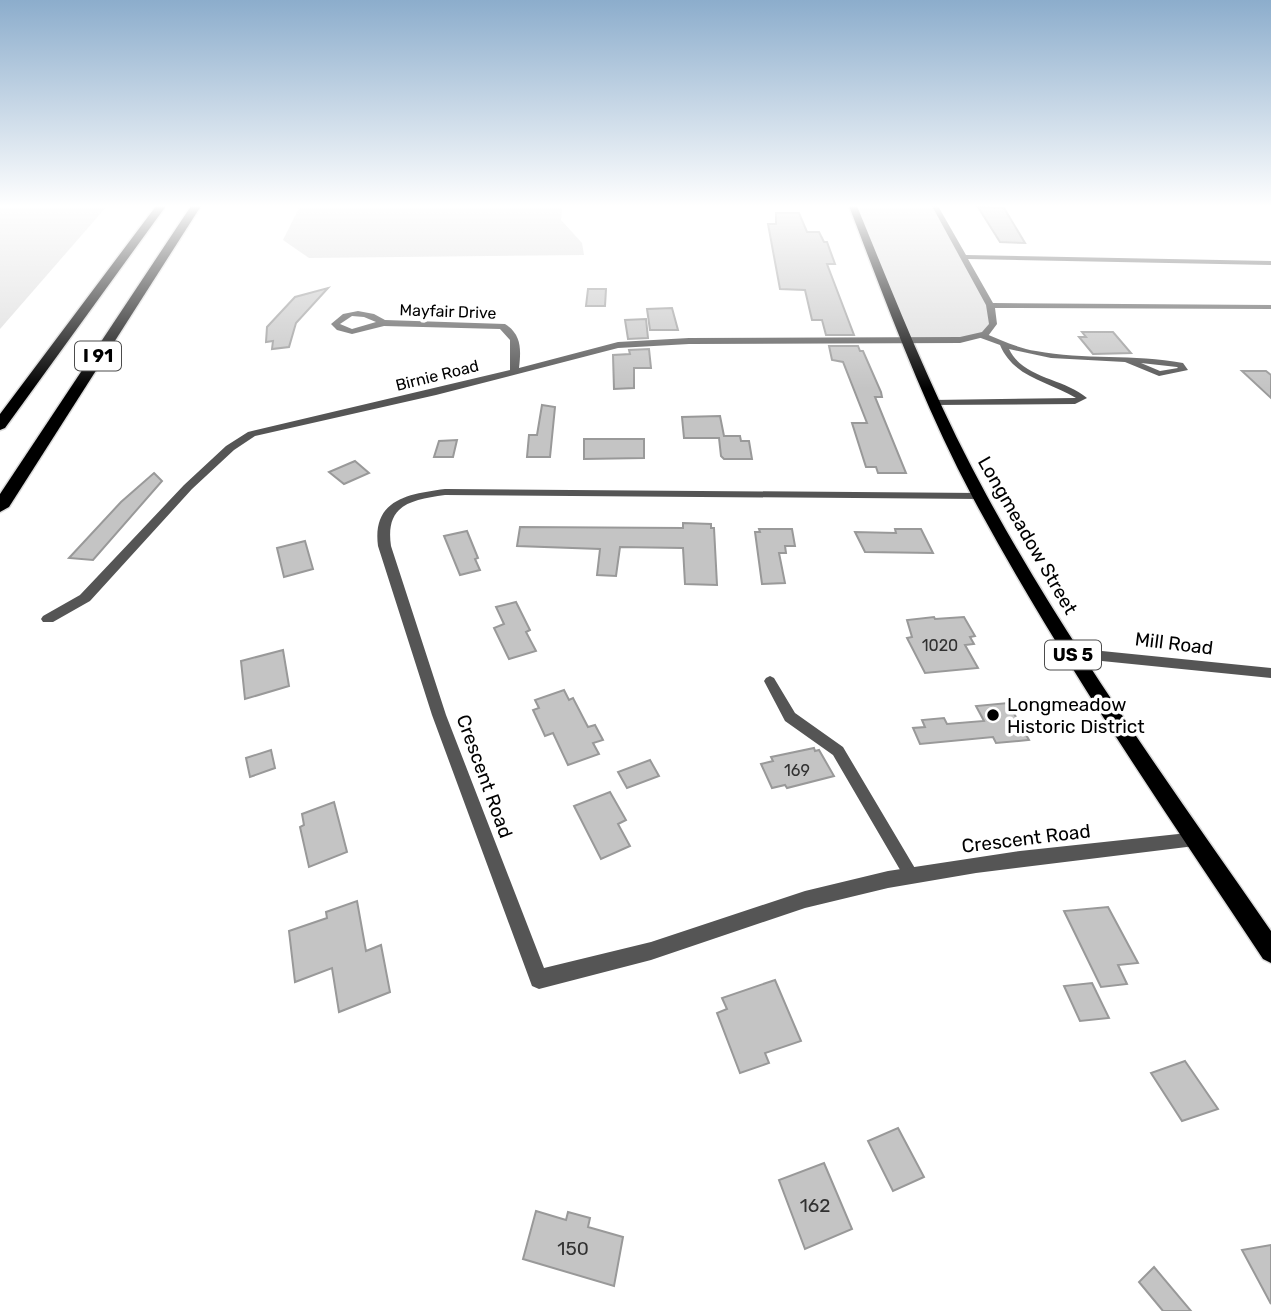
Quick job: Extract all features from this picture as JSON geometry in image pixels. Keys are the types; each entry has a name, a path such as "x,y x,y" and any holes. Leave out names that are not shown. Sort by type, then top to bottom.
{"highway":[{"name":"I 91","path":"0,425 116,267"},
{"name":"I 91","path":"0,507 156,267"}],"main road":[{"name":"Longmeadow Street","path":"877,267 933,403 980,496 1072,653 1271,951"}],"street":[{"path":"905,340 960,340 981,335 993,324 990,305 970,267"},
{"path":"990,305 1271,307"},
{"name":"Mayfair Drive","path":"383,323 505,327 515,338 517,350 514,372"},
{"name":"Birnie Road","path":"48,619 85,598 188,487 230,448 248,436 627,344 905,340"},
{"name":"Crescent Road","path":"980,496 445,492 424,495 405,502 390,512 381,525 382,545 439,715 539,979 687,941 814,896 911,875 1197,840"},
{"name":"Mill Road","path":"1072,653 1271,673"}],"lane":[{"path":"981,335 1031,352 1059,357 1126,360 1171,364 1180,365 1184,370 1158,374 1126,360"},
{"path":"933,403 999,404 1074,401 1083,398 1021,368 1005,351 1003,344"},
{"path":"770,681 790,717 838,751 911,875"}],"shaded area":[{"path":"0,267 54,267 0,329"},
{"path":"877,267 969,267 990,305 993,324 985,334 975,337 905,340"}],"building":[{"path":"776,267 828,267 854,335 826,335 822,320 812,320 805,290 780,289"},
{"path":"328,288 296,323 289,347 272,349 273,341 266,342 267,327 295,297"},
{"path":"588,289 606,289 605,306 586,306"},
{"path":"672,308 678,330 650,330 647,309"},
{"path":"646,319 648,338 628,339 625,320"},
{"path":"1082,332 1113,332 1131,353 1093,354 1079,337 1086,337"},
{"path":"829,346 858,346 860,351 863,351 881,392 882,397 875,397 906,473 878,473 876,467 866,467 852,423 867,423 843,362 832,360"},
{"path":"649,349 651,368 634,368 634,388 614,389 613,355 630,354 629,350"},
{"path":"1242,371 1266,371 1271,375 1271,398"},
{"path":"542,405 555,407 550,457 527,457 529,435 537,435"},
{"path":"720,416 724,436 740,436 741,441 749,441 752,459 724,459 721,456 719,438 684,438 682,417"},
{"path":"584,439 644,439 644,458 584,459"},
{"path":"457,440 453,457 434,457 439,441"},
{"path":"355,461 369,473 344,484 329,472"},
{"path":"154,473 162,481 93,560 69,558 121,502"},
{"path":"683,523 711,524 711,528 714,528 717,585 685,584 683,548 620,547 616,576 597,575 600,549 517,546 520,527 683,528"},
{"path":"759,529 792,529 795,546 785,546 786,553 779,553 785,583 762,584 755,532 760,532"},
{"path":"895,529 921,529 933,553 865,552 855,532 896,533"},
{"path":"467,531 480,570 460,575 444,536"},
{"path":"305,541 313,569 284,577 277,548"},
{"path":"516,602 530,630 526,632 536,651 509,659 494,628 504,624 496,607"},
{"path":"964,617 975,636 970,637 974,644 965,645 978,668 925,673 907,638 912,637 907,620"},
{"path":"283,650 289,686 245,699 241,661"},
{"path":"564,690 569,700 573,698 588,727 595,725 603,740 593,743 599,754 568,765 553,733 545,736 533,710 539,708 535,700"},
{"path":"1008,703 1029,740 996,743 993,737 920,744 913,728 925,727 922,720 944,718 947,724 984,721 976,706"},
{"path":"814,748 815,751 819,750 834,776 787,788 785,785 772,788 761,764 773,761 771,757"},
{"path":"271,750 275,768 250,777 246,758"},
{"path":"650,760 659,776 627,788 618,772"},
{"path":"610,792 626,820 618,824 630,846 601,859 574,806"},
{"path":"334,802 347,852 309,867 300,827 304,825 302,814"},
{"path":"357,901 366,951 381,945 390,992 339,1012 332,968 295,982 289,931 327,918 326,912"},
{"path":"1108,907 1138,963 1118,965 1127,984 1101,987 1064,911"},
{"path":"775,980 801,1041 765,1053 769,1063 740,1073 717,1013 727,1009 722,998"},
{"path":"1092,983 1109,1018 1080,1021 1064,986"},
{"path":"1185,1061 1218,1109 1182,1121 1151,1073"},
{"path":"898,1128 924,1177 893,1191 868,1141"},
{"path":"824,1163 852,1229 805,1249 779,1180"},
{"path":"536,1211 566,1220 568,1212 590,1218 588,1227 623,1237 614,1286 523,1259"},
{"path":"1271,1245 1271,1304 1242,1250"},
{"path":"1154,1267 1191,1311 1163,1311 1139,1282"}],"place":[{"name":"Longmeadow Historic District","path":"993,715"}]}
